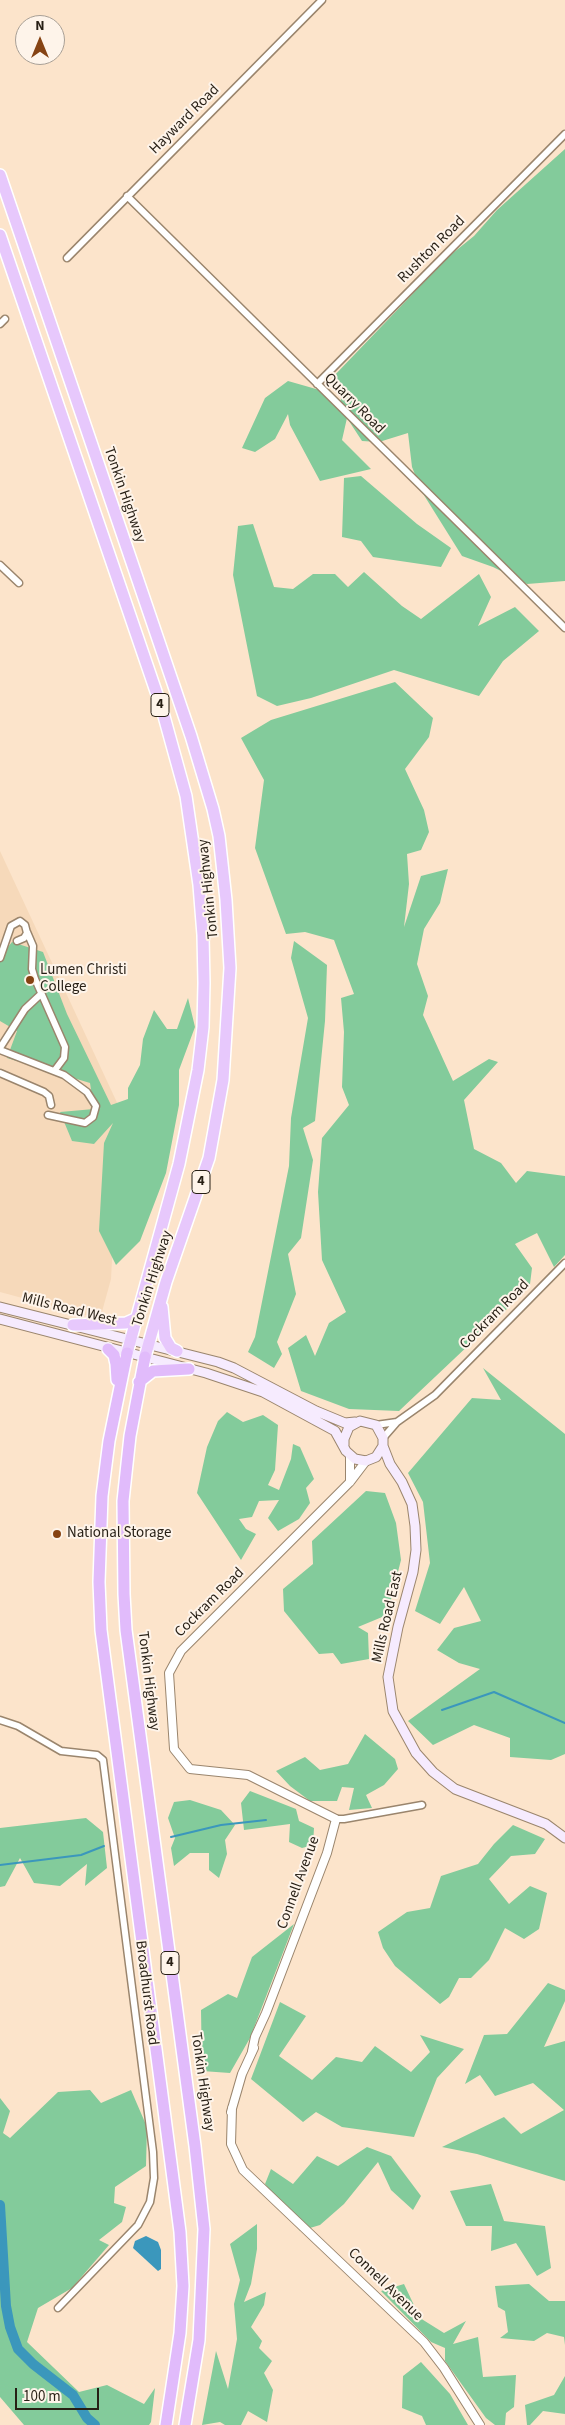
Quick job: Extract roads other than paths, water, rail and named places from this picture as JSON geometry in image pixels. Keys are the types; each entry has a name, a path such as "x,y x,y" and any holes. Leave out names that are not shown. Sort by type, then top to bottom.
{"highway":[{"name":"Tonkin Highway","path":"0,175 191,736 214,809 226,900 230,960 230,1001 223,1080 209,1158 148,1344 139,1382 123,1502 126,1630 194,2136 204,2229 199,2340 185,2425"},
{"name":"Tonkin Highway","path":"0,235 162,710 186,796 194,842 203,935 203,1027 190,1117 116,1401 102,1496 99,1582 101,1630 180,2232 183,2286 180,2333 166,2425"},
{"path":"161,1300 165,1338 171,1348 178,1351"},
{"path":"73,1325 126,1323 137,1318"},
{"path":"108,1348 114,1355 116,1364 116,1401"},
{"path":"139,1382 153,1371 190,1368"}],"main road":[{"name":"Mills Road West","path":"0,1307 131,1339"},
{"name":"Mills Road West","path":"0,1319 127,1353"},
{"path":"131,1339 234,1368 316,1411 345,1423 366,1421 376,1425 383,1442 380,1452 368,1460"},
{"path":"127,1353 190,1368 263,1392 335,1431 350,1456 390,1464"},
{"path":"344,1445 344,1439 349,1427 360,1421"},
{"name":"Mills Road East","path":"383,1442 390,1464 402,1482 412,1504 416,1526 416,1550 388,1677 393,1711 416,1753 433,1772 455,1789 546,1824 565,1838"}],"street":[{"name":"Hayward Road","path":"67,258 322,0"},
{"name":"Rushton Road","path":"317,384 565,134"},
{"name":"Quarry Road","path":"127,196 565,628"},
{"path":"0,565 19,583"},
{"path":"0,958 13,924 22,922 33,944 32,969 40,994 65,1047 64,1058 55,1070"},
{"path":"17,941 24,938 27,932"},
{"path":"40,994 25,1009 0,1049 55,1070 69,1078 87,1092 95,1103 96,1111 92,1119 86,1123 48,1115"},
{"path":"0,1073 44,1092 50,1096 52,1105"},
{"name":"Cockram Road","path":"383,1442 397,1422 435,1395 565,1263"},
{"name":"Cockram Road","path":"376,1425 397,1422"},
{"path":"350,1456 350,1482"},
{"name":"Cockram Road","path":"336,1819 248,1775 190,1769 174,1749 170,1674 181,1651 350,1482 368,1460"},
{"name":"Broadhurst Road","path":"0,1720 18,1726 61,1751 97,1755 103,1760 153,2152 154,2178 150,2202 138,2225 58,2308"},
{"path":"336,1819 422,1805"},
{"name":"Connell Avenue","path":"336,1819 326,1853 266,2013 260,2038 252,2050 242,2074 232,2108 231,2144 242,2164 243,2170 424,2342 444,2368 480,2425"}],"water":[{"path":"146,2236 158,2242 161,2250 161,2269 158,2271 133,2248 135,2241"}],"waterway":[{"path":"442,1710 494,1692 565,1723"},
{"path":"171,1837 221,1825 266,1820"},
{"path":"0,1865 81,1855 104,1846"},
{"path":"0,2205 6,2306 10,2327 18,2349 33,2364 73,2395 87,2418 95,2425"}],"place":[{"name":"Lumen Christi College","path":"30,980"},
{"name":"National Storage","path":"57,1534"}]}
